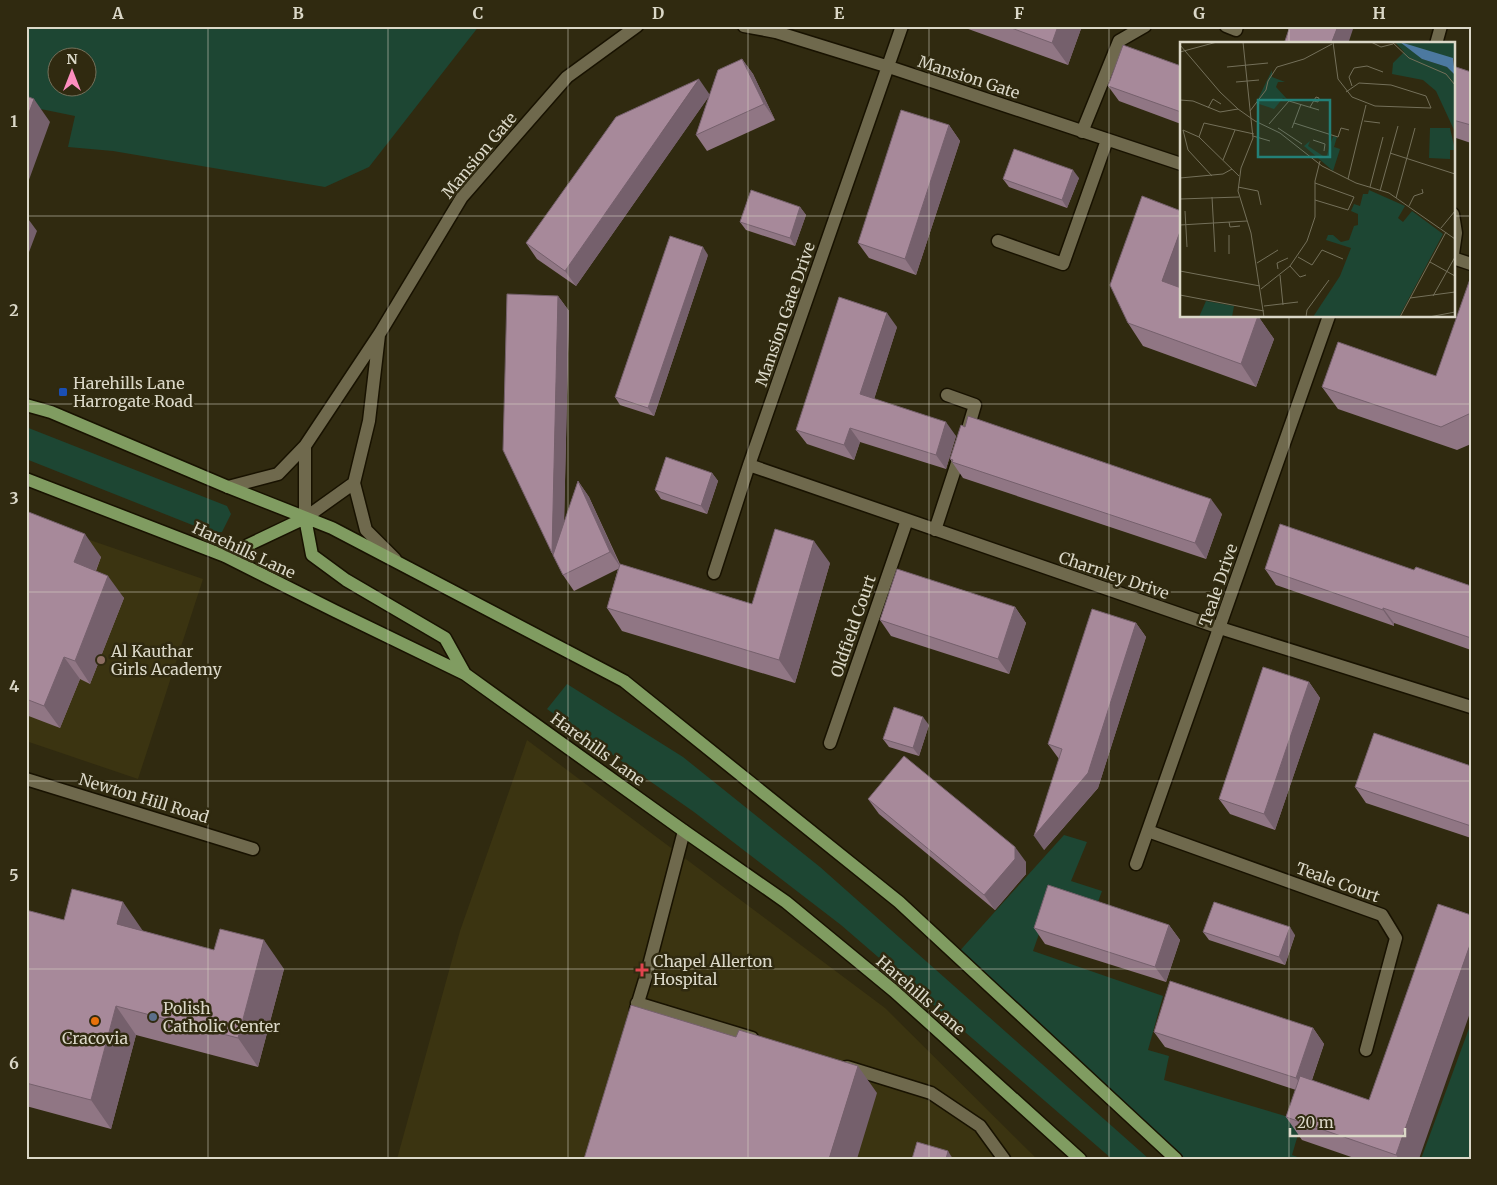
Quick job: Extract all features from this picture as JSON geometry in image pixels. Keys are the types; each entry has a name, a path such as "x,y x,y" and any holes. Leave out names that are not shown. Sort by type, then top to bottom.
{"main road":[{"path":"26,404 51,412 228,487 332,528 624,681 899,902 1176,1159"},
{"name":"Harehills Lane","path":"26,479 225,556 465,674 786,902 879,978 1080,1159"},
{"path":"225,556 305,518"},
{"path":"305,518 312,555 346,580 445,638 465,674"}],"street":[{"name":"Mansion Gate","path":"228,487 278,474 305,446 380,333 462,197 567,77 636,26"},
{"name":"Mansion Gate","path":"744,26 776,32 1180,164"},
{"name":"Mansion Gate Drive","path":"714,573 749,465 889,68 902,26"},
{"path":"1082,132 1119,41 1145,26"},
{"path":"1226,26 1236,30 1238,26"},
{"path":"1437,42 1441,26"},
{"path":"998,241 1063,264 1107,140"},
{"path":"1454,220 1456,233 1454,247"},
{"path":"1454,258 1471,264"},
{"name":"Teale Drive","path":"1136,864 1328,318"},
{"name":"Mansion Gate","path":"354,483 369,422 380,333"},
{"path":"935,530 975,405 948,395"},
{"path":"305,446 305,518"},
{"name":"Charnley Drive","path":"749,465 1220,628 1471,707"},
{"path":"305,518 354,483 366,530 400,564"},
{"name":"Oldfield Court","path":"830,743 907,520"},
{"name":"Newton Hill Road","path":"26,779 253,849"},
{"path":"632,1022 684,831"},
{"name":"Teale Court","path":"1148,831 1382,915 1396,938 1366,1050"},
{"path":"638,1003 760,1041"},
{"path":"836,1064 930,1093 980,1126 1004,1159"}],"shaded area":[{"name":"Al Kauthar Girls Academy","path":"26,518 203,579 138,779 26,741"},
{"name":"Chapel Allerton Hospital","path":"527,740 885,1008 1037,1159 397,1159 460,931"}],"green space":[{"path":"26,26 479,26 369,167 325,187 113,151 68,147 75,116 26,106"},
{"path":"26,427 227,506 231,514 222,532 210,532 26,459"},
{"path":"567,684 683,757 820,867 1149,1159 1112,1159 841,925 694,812 547,709"},
{"path":"1064,835 1087,842 1071,881 1102,891 1095,910 1052,897 1033,951 1163,996 1148,1050 1169,1056 1164,1080 1302,1121 1292,1155 1303,1159 1176,1159 956,955"},
{"path":"1471,1023 1471,1159 1421,1159"}],"building":[{"path":"1006,26 1058,26 1052,43"},
{"path":"1290,26 1338,26 1332,42 1285,42"},
{"path":"1123,45 1180,66 1180,112 1108,86"},
{"path":"742,59 764,104 696,135 718,70"},
{"path":"1454,66 1471,72 1471,125 1454,120"},
{"path":"699,79 565,271 526,243 616,117"},
{"path":"26,96 34,99 26,121"},
{"path":"901,110 949,125 905,259 858,243"},
{"path":"1014,149 1073,170 1062,200 1003,179"},
{"path":"751,190 800,207 790,238 740,222"},
{"path":"1142,196 1180,211 1180,232 1162,281 1180,288 1180,318 1257,318 1241,364 1128,323 1110,285"},
{"path":"670,236 703,247 648,408 615,397"},
{"path":"1470,279 1471,413 1441,427 1322,387 1338,342 1436,376"},
{"path":"507,294 558,296 552,553 503,450"},
{"path":"839,297 887,313 860,394 946,422 936,455 850,428 844,445 796,430"},
{"path":"968,416 1211,499 1195,543 952,462 953,460 950,459 961,425 965,427"},
{"path":"666,457 712,473 701,506 655,490"},
{"path":"578,481 610,552 563,575 553,555"},
{"path":"26,511 85,534 74,562 108,576 75,661 64,657 44,706 26,699"},
{"path":"1280,524 1414,570 1416,567 1471,586 1471,638 1265,569"},
{"path":"775,529 814,541 779,660 607,608 620,564 752,604"},
{"path":"897,569 1015,607 998,659 880,620"},
{"path":"1092,609 1136,623 1088,773 1034,836 1062,749 1048,744"},
{"path":"1263,667 1309,682 1264,814 1219,799"},
{"path":"894,707 923,717 913,748 883,739"},
{"path":"1374,733 1471,766 1471,826 1355,787"},
{"path":"904,756 1015,847 1015,859 984,895 868,799"},
{"path":"1048,885 1169,925 1155,967 1034,928"},
{"path":"72,889 123,902 117,924 214,950 220,929 264,940 238,1038 116,1006 91,1100 26,1083 26,910 64,920"},
{"path":"1214,902 1290,927 1279,957 1203,932"},
{"path":"1438,904 1471,915 1471,942 1396,1155 1286,1117 1300,1076 1369,1100"},
{"path":"1170,981 1313,1028 1296,1078 1154,1032"},
{"path":"631,1005 736,1037 739,1030 858,1066 829,1159 584,1159"},
{"path":"917,1142 948,1151 946,1159 912,1159"}],"place":[{"name":"Harehills Lane Harrogate Road","path":"63,392"},
{"name":"Al Kauthar Girls Academy","path":"101,660"},
{"name":"Chapel Allerton Hospital","path":"642,970"},
{"name":"Polish Catholic Center","path":"153,1017"},
{"name":"Cracovia","path":"95,1021"}]}
